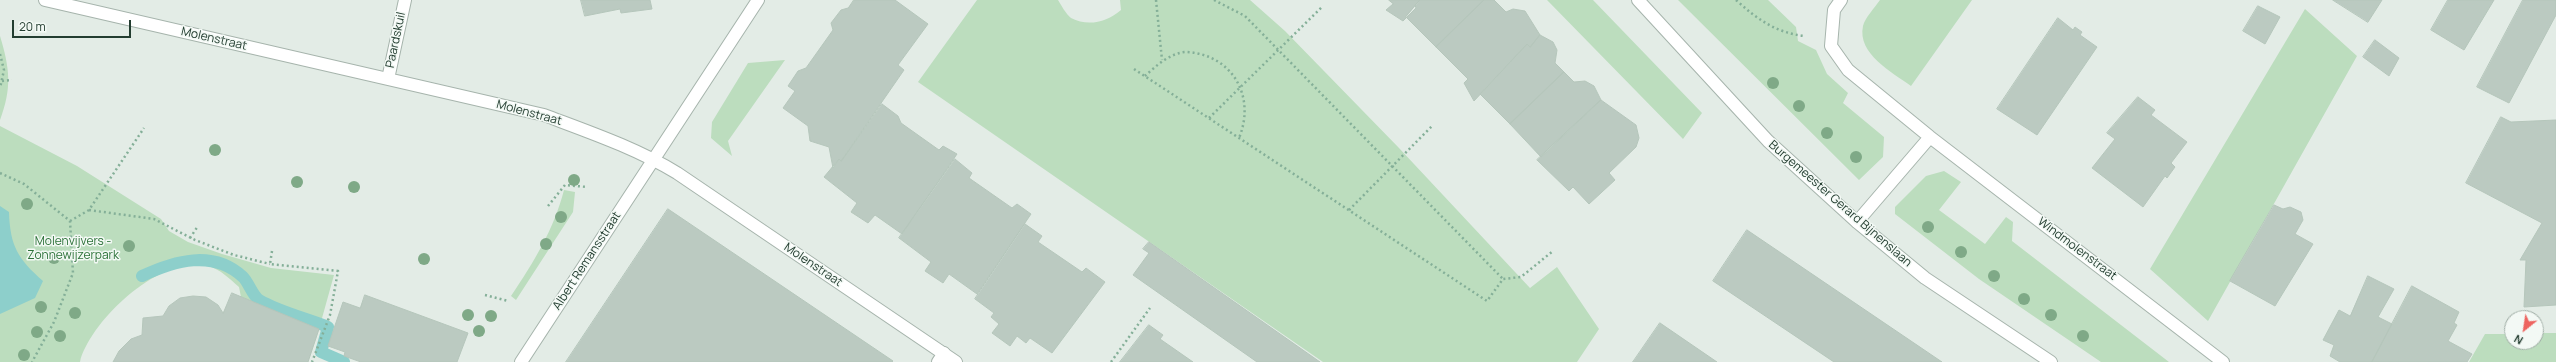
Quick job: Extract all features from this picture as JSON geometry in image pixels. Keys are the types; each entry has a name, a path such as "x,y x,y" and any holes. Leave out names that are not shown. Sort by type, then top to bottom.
{"street":[{"name":"Molenstraat","path":"45,0 544,115 654,159 941,358 956,362"},
{"name":"Paardskuil","path":"388,79 405,0"},
{"path":"654,159 758,0"},
{"name":"Burgemeester Gerard Bijnenslaan","path":"1638,0 1782,155 1857,222 1925,278 2051,362"},
{"name":"Windmolenstraat","path":"1841,0 1834,10 1831,46 1848,70 1930,137 2223,362"},
{"path":"1857,222 1930,137"},
{"name":"Albert Remansstraat","path":"521,362 654,159"}],"path":[{"path":"1156,0 1162,60"},
{"path":"1214,0 1245,16 1503,279"},
{"path":"1736,0 1752,15 1785,34 1832,38"},
{"path":"1209,118 1322,7"},
{"path":"1145,76 1162,60 1186,52 1215,60 1237,78 1246,102 1246,123 1239,138"},
{"path":"0,54 4,70 0,88"},
{"path":"1134,69 1487,301 1503,279 1521,277 1553,251"},
{"path":"2,81 12,80"},
{"path":"1349,210 1433,125"},
{"path":"70,220 89,210 144,128"},
{"path":"0,173 24,184 70,220 73,273 54,322 32,362"},
{"path":"548,206 565,185 587,187"},
{"path":"89,210 154,219 190,238 234,255 270,264 338,271 330,315 312,362"},
{"path":"190,238 198,226"},
{"path":"270,264 272,251"},
{"path":"485,295 508,301"},
{"path":"1111,362 1150,308"}],"green space":[{"path":"977,0 1058,0 1065,12 1071,18 1077,21 1091,23 1110,18 1116,14 1121,10 1120,0 1250,0 1285,31 1399,148 1530,288 1557,267 1599,329 1577,362 1323,362 918,82"},
{"path":"1547,0 1593,0 1702,113 1683,139"},
{"path":"1678,0 1768,0 1796,27 1798,41 1816,50 1827,74 1848,93 1843,103 1884,137 1883,157 1859,180"},
{"path":"1880,0 1972,0 1911,86 1878,61 1865,45 1863,36 1864,23"},
{"path":"2305,9 2357,56 2208,321 2150,269"},
{"path":"0,36 8,69 8,88 4,109 0,120"},
{"path":"785,60 728,141 732,156 711,138 712,122 748,63"},
{"name":"Molenvijvers - Zonnewijzerpark","path":"0,126 77,166 161,219 169,231 188,242 222,254 271,268 334,275 319,329 241,297 239,287 217,269 208,266 190,265 170,270 150,280 130,294 113,310 98,328 86,346 80,362 0,362"},
{"path":"1944,171 1961,182 1939,210 1985,244 2006,217 2013,222 2012,241 2169,362 2101,362 1979,279 1895,214 1895,207 1926,176"},
{"path":"564,190 575,192 573,212 516,300 511,296 528,271 549,232"},
{"path":"2544,333 2556,333 2556,362 2469,362 2485,334 2504,334 2504,350 2544,350"}],"water":[{"path":"0,206 9,212 11,234 17,251 27,266 43,281 35,298 0,314"}],"building":[{"path":"581,0 650,0 652,9 621,13 620,9 585,16"},
{"path":"854,0 895,0 928,24 898,65 904,70 841,161 839,159 833,168 829,147 810,141 808,126 783,108 795,91 788,86 798,71 806,68 833,30 831,23 841,10 848,8"},
{"path":"1389,0 1420,0 1415,5 1416,8 1403,21 1386,10 1393,4"},
{"path":"1420,0 1484,0 1436,47 1406,17"},
{"path":"1484,0 1494,0 1506,12 1513,9 1525,11 1540,35 1530,47 1527,44 1474,101 1464,83 1468,79 1436,47"},
{"path":"2333,0 2382,0 2368,22"},
{"path":"2448,0 2494,0 2464,50 2431,30"},
{"path":"2523,0 2556,0 2556,15 2509,103 2477,87"},
{"path":"2258,6 2280,17 2265,44 2243,31"},
{"path":"2058,18 2073,30 2075,27 2082,32 2080,35 2097,47 2037,135 1997,109"},
{"path":"1540,35 1553,42 1557,50 1555,63 1564,72 1510,124 1480,94 1527,44 1530,47"},
{"path":"2375,40 2399,58 2389,76 2363,57"},
{"path":"1564,72 1574,82 1585,81 1594,86 1601,100 1541,157 1510,124"},
{"path":"2138,97 2155,110 2151,115 2187,142 2171,163 2175,167 2167,178 2165,176 2143,207 2092,168 2115,139 2107,133"},
{"path":"1601,100 1636,125 1639,138 1636,147 1609,173 1615,180 1589,204 1573,187 1569,191 1537,160"},
{"path":"882,104 898,116 901,123 939,150 943,146 957,154 902,234 875,215 868,223 851,212 857,203 824,177 839,159 841,161"},
{"path":"2501,117 2511,122 2556,120 2556,305 2524,307 2526,260 2520,260 2542,223 2466,183"},
{"path":"955,159 972,173 969,178 1012,208 1017,204 1031,214 977,294 949,274 943,283 925,271 931,262 899,238"},
{"path":"2274,205 2283,209 2290,207 2301,212 2303,220 2295,234 2313,244 2275,306 2230,281"},
{"path":"668,209 893,361 566,362"},
{"path":"1025,224 1042,236 1038,242 1082,272 1086,268 1105,282 1052,353 1030,338 1026,343 1017,336 1010,346 992,333 999,324 991,317 994,313 975,299"},
{"path":"1747,230 1942,362 1834,362 1713,281"},
{"path":"1149,242 1320,362 1257,362 1133,275 1149,253 1143,249"},
{"path":"2368,276 2394,289 2378,317 2392,324 2372,362 2340,362 2330,356 2334,345 2323,340 2339,310 2350,316"},
{"path":"2412,286 2459,312 2454,323 2457,325 2448,341 2472,354 2467,362 2372,362"},
{"path":"232,293 319,329 308,362 113,362 119,351 131,339 142,335 143,318 163,316 169,306 180,298 193,296 206,297 218,305 223,313"},
{"path":"365,295 468,333 457,362 361,362 344,356 345,352 328,346 343,302 360,308"},
{"path":"1660,323 1717,362 1633,362"},
{"path":"1149,325 1163,335 1160,339 1193,362 1120,362"}],"waterway":[{"path":"142,276 167,266 193,260 206,260 231,268 243,277 254,295 259,300 328,327 321,352 344,362"}]}
